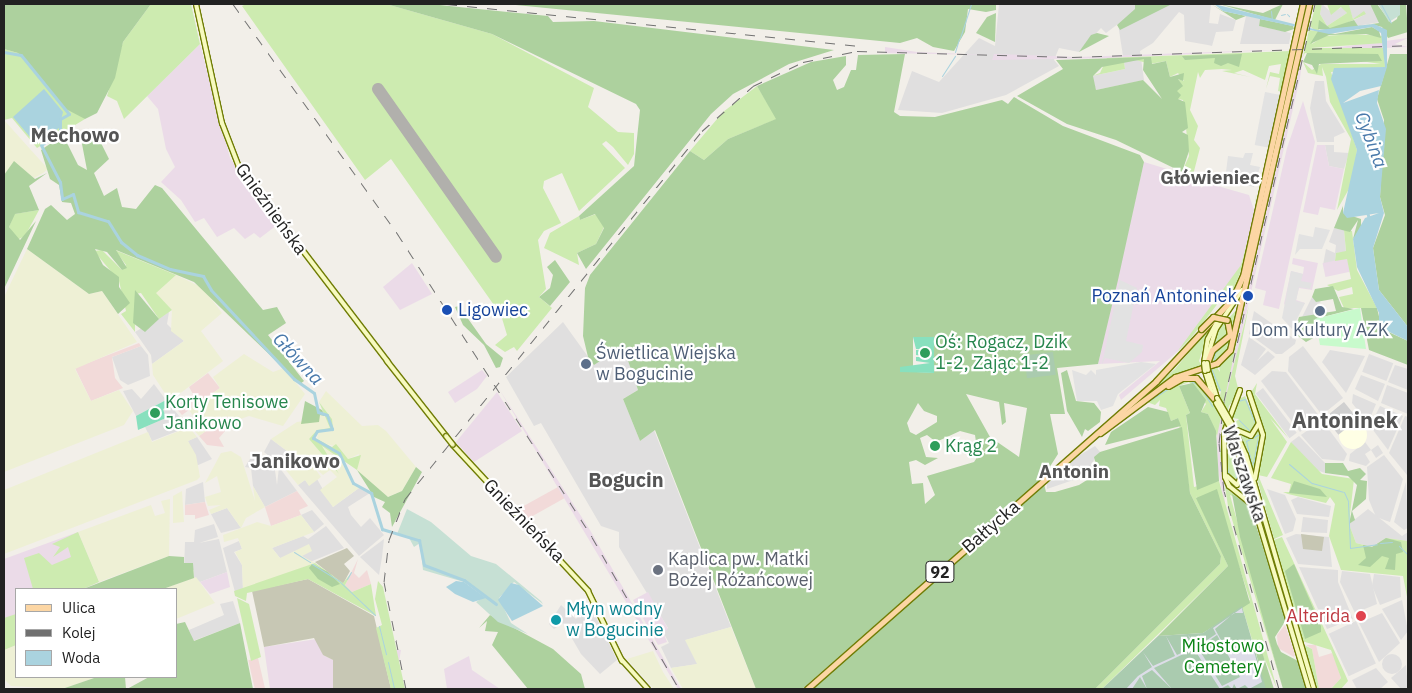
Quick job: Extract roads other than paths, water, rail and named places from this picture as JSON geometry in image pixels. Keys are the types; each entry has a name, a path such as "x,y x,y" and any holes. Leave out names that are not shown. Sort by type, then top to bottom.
{"main road":[{"name":"Gnieźnieńska","path":"196,4 224,131 239,167 350,314 453,445 584,586 622,661 648,689"},
{"name":"Warszawska","path":"1242,300 1301,26 1303,4"},
{"name":"Warszawska","path":"1309,4 1301,26 1243,276 1210,332 1206,363 1206,370 1216,400 1232,427 1256,490 1309,689"},
{"name":"Warszawska","path":"1206,363 1213,334 1241,293 1249,269"},
{"name":"Bałtycka","path":"1085,443 1178,375 1225,357 1242,300"},
{"name":"Bałtycka","path":"807,689 1182,355 1227,306"},
{"path":"1182,355 1210,318 1223,317 1231,329 1225,341 1212,350 1206,363"},
{"path":"1147,399 1188,377 1202,382 1216,400"},
{"path":"1240,390 1224,434 1225,467 1228,484 1250,500 1260,519"},
{"path":"1237,398 1246,394 1251,400 1263,435 1255,466 1256,490"},
{"path":"1232,427 1242,435 1251,436 1258,430 1258,418"},
{"name":"Warszawska","path":"1232,427 1314,689"},
{"path":"1225,467 1229,481 1236,485 1244,478 1244,465"}],"water":[{"path":"1214,4 1318,30 1374,24 1387,30 1387,67 1381,86 1360,91 1343,103 1379,90 1377,103 1386,129 1380,197 1384,213 1373,248 1379,290 1408,327 1408,341 1379,327 1379,313 1357,267 1353,239 1365,218 1379,213 1347,218 1343,213 1357,150 1331,79 1334,68 1385,67 1381,33 1372,27 1329,34 1223,11"},
{"path":"44,89 63,112 59,128 36,144 13,117"},
{"path":"456,581 464,582 486,598 473,602 455,594 446,587"},
{"path":"511,583 519,585 543,606 512,621 498,600"}],"waterway":[{"path":"960,38 971,4"},
{"path":"1236,4 1257,4"},
{"path":"1381,4 1391,23"},
{"name":"Cybina","path":"1271,11 1272,20"},
{"path":"1281,15 1285,14"},
{"path":"955,52 959,39"},
{"name":"Główna","path":"4,52 21,55 69,114 60,119 60,133 41,145 60,182 62,199 73,194 78,212 108,221 121,242 137,255 170,269 203,276 211,290 294,379 314,393 318,412 327,415 332,429 317,431 313,438 339,453 353,483 371,493 382,529 419,540 424,565 464,580 496,604"},
{"path":"942,76 955,56"},
{"path":"1214,362 1215,353 1227,340"},
{"path":"1176,374 1203,365"},
{"path":"1211,368 1220,390"},
{"path":"1188,380 1199,385 1212,406"},
{"path":"1150,400 1169,388"},
{"path":"1238,401 1245,399 1256,425"},
{"path":"1239,420 1251,432"},
{"path":"1252,465 1246,441 1260,434"},
{"path":"1226,435 1242,472"},
{"path":"1253,463 1258,438"},
{"path":"1226,463 1229,476"},
{"path":"1289,464 1312,483 1343,492"},
{"path":"1235,470 1237,482"},
{"path":"1232,486 1250,497"},
{"path":"1344,492 1348,501"},
{"path":"1348,502 1350,548 1377,544"},
{"path":"1263,542 1268,558"},
{"path":"1380,543 1392,542"},
{"path":"1399,546 1408,555"},
{"path":"294,552 310,562"},
{"path":"312,564 338,580 375,615"},
{"path":"347,579 351,572"},
{"path":"379,626 386,654"},
{"path":"388,662 394,689"}],"railway":[{"path":"233,4 397,233 592,537 679,689"},
{"path":"447,4 862,46"},
{"path":"1279,689 1224,491 1219,443 1224,401 1315,4"},
{"path":"406,689 384,582 389,540 405,499 702,131 753,86 803,62 857,51 1072,57 1408,45"}],"place":[{"name":"Poznań Antoninek","path":"1248,296"},
{"name":"Ligowiec","path":"447,310"},
{"name":"Dom Kultury AZK","path":"1320,311"},
{"name":"Oś: Rogacz, Dzik 1-2, Zając 1-2","path":"925,353"},
{"name":"Świetlica Wiejska w Bogucinie","path":"586,364"},
{"name":"Korty Tenisowe Janikowo","path":"155,413"},
{"name":"Krąg 2","path":"935,446"},
{"name":"Kaplica pw. Matki Bożej Różańcowej","path":"658,570"},
{"name":"Alterida","path":"1361,616"},
{"name":"Młyn wodny w Bogucinie","path":"556,620"}],"district":[{"name":"Mechowo","path":"75,134"},
{"name":"Główieniec","path":"1210,178"},
{"name":"Antoninek","path":"1345,420"},
{"name":"Janikowo","path":"295,460"},
{"name":"Antonin","path":"1074,472"},
{"name":"Bogucin","path":"626,479"}],"park label":[{"name":"Miłostowo Cemetery","path":"1223,658"}]}
